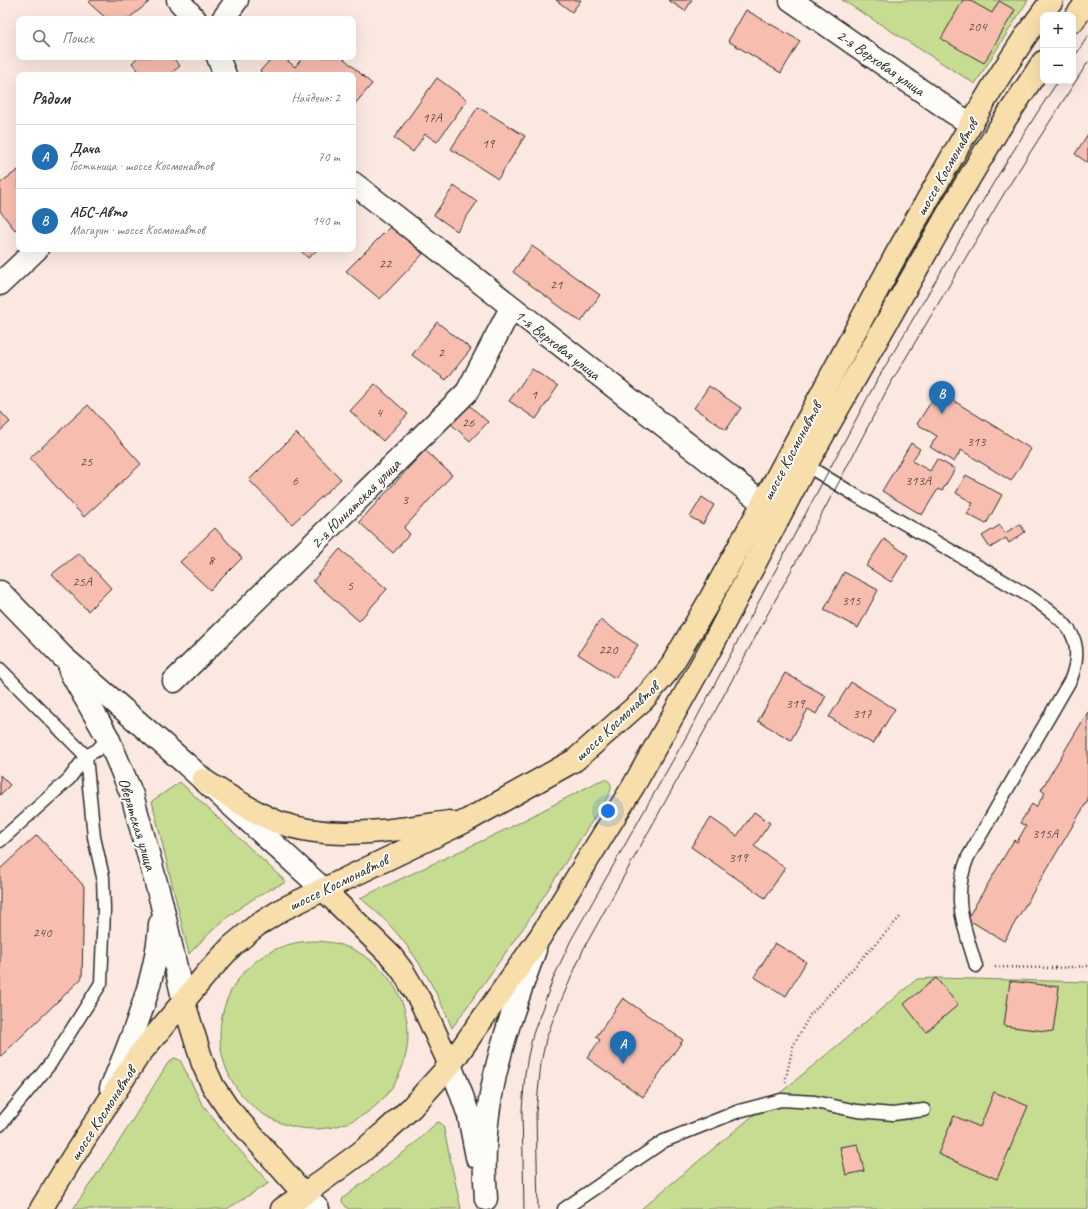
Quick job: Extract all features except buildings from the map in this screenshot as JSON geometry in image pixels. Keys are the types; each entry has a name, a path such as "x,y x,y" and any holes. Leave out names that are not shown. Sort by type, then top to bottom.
{"main road":[{"path":"178,0 192,16"},
{"path":"225,16 237,0"},
{"name":"2-я Верховая улица","path":"791,0 971,124"},
{"name":"шоссе Космонавтов","path":"41,1209 138,1056 184,1003 208,972 232,946 256,926 283,909 468,820 576,760 643,700 668,671 708,603 763,503 896,253 971,124 1019,46 1052,0"},
{"path":"1076,16 1088,0"},
{"path":"219,60 224,72"},
{"name":"шоссе Космонавтов","path":"282,1209 311,1202 411,1108 450,1065 540,937 638,778 712,646 806,465 950,210 1040,67"},
{"name":"1-я Верховая улица","path":"356,185 511,308 763,503"},
{"path":"0,284 34,252"},
{"name":"2-я Юннатская улица","path":"174,681 467,392 511,308"},
{"name":"Оверятская улица","path":"0,592 62,656 203,780 323,889"},
{"name":"Оверятская улица","path":"62,656 108,738 132,795 161,901 184,1003"},
{"path":"203,780 256,812 278,822 303,829 340,833 384,831 468,820"},
{"path":"323,889 392,957 404,973 422,1004 450,1065 469,1116 486,1204"},
{"path":"96,1121 112,1086 139,1016 154,966 160,926 161,901"},
{"path":"486,1204 485,1151 493,1085 508,1030 540,937"},
{"path":"184,1003 203,1064 213,1086 227,1107 311,1202"}],"lane":[{"path":"806,465 825,478 1029,596 1069,626 1077,641 1079,653 1076,668 1071,679 968,856 963,869 959,898 960,914 976,966"},
{"path":"0,669 86,756 94,837 103,877 104,910 101,983 50,1064 0,1125"},
{"path":"0,841 69,779 86,756 97,750 108,738"},
{"path":"564,1209 664,1141 739,1111 781,1100 815,1102 857,1111 893,1114 924,1110"}],"path":[{"path":"781,1100 793,1046 810,1015 901,916"},
{"path":"976,966 1054,968 1088,966"}],"green space":[{"path":"842,0 1028,0 975,84"},
{"path":"605,779 611,784 608,796 526,924 452,1028 435,991 415,957 390,925 360,898 507,829"},
{"path":"180,782 286,882 245,904 222,922 189,954 152,801"},
{"path":"305,941 323,941 350,948 374,962 381,968 387,975 401,999 408,1026 408,1044 401,1071 387,1095 381,1102 374,1108 350,1122 323,1129 305,1129 287,1125 270,1118 254,1108 241,1095 231,1079 224,1062 220,1044 220,1026 224,1008 231,991 241,975 254,962 270,952 287,945"},
{"path":"936,978 1088,982 1088,1209 641,1209 917,979"},
{"path":"174,1058 180,1060 201,1102 222,1130 269,1183 227,1209 73,1209 118,1143 168,1063"},
{"path":"439,1122 443,1125 461,1209 348,1209 342,1202 343,1198 412,1146 436,1123"}],"tram line":[{"path":"1076,54 1088,36"},
{"path":"538,1209 536,1113 541,1063 546,1039 554,1017 584,948 705,730 838,484 889,386 1008,187 1088,62"},
{"path":"524,1209 522,1110 525,1073 533,1034 553,979 571,940 694,723 877,380 994,182 1056,84"}],"place":[{"name":"АБС-Авто","path":"942,414"},
{"name":"Дача","path":"623,1064"}]}
